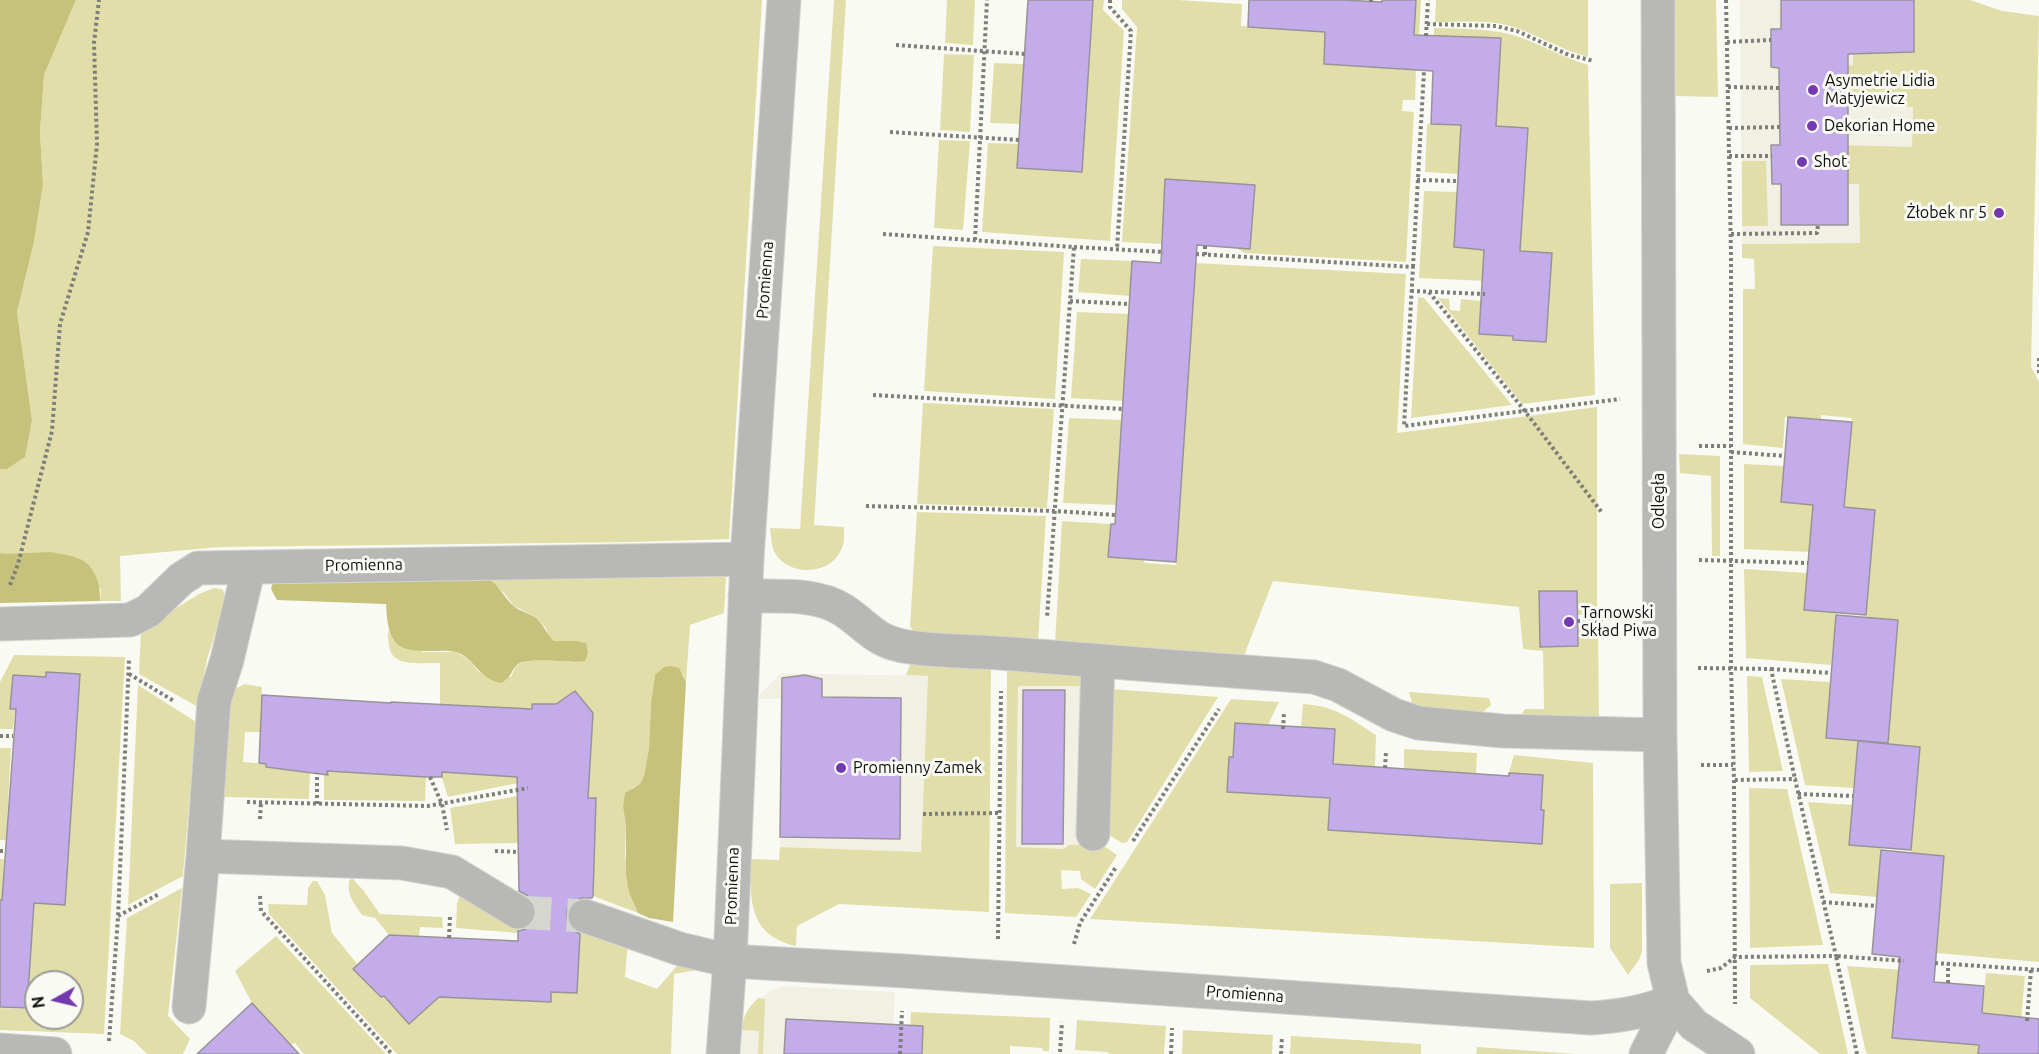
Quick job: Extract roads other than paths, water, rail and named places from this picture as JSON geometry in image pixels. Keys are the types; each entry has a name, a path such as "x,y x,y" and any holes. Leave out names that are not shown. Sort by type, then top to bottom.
{"street":[{"name":"Promienna","path":"723,1054 730,961 747,559 784,0"},
{"name":"Odległa","path":"1658,0 1659,735 1664,963 1671,991"},
{"name":"Promienna","path":"0,624 130,620 148,611 181,579 198,568 747,559"},
{"path":"189,1007 214,701 227,660 249,567"},
{"path":"745,596 806,598 824,602 842,610 874,635 890,644 912,648 1314,677 1338,685 1394,716 1418,723 1503,731 1659,735"},
{"path":"1092,834 1098,661"},
{"path":"203,856 402,863 452,872 518,912"},
{"path":"585,916 680,949 730,961"},
{"name":"Promienna","path":"730,961 1591,1018 1622,1016 1648,1010 1671,991"},
{"path":"1671,991 1694,1024 1732,1050"},
{"path":"1646,1054 1671,991"},
{"path":"0,1050 55,1054"}],"tunnel":[{"path":"518,912 585,916"}],"place":[{"name":"Asymetrie Lidia Matyjewicz","path":"1813,90"},
{"name":"Dekorian Home","path":"1812,126"},
{"name":"Shot","path":"1802,162"},
{"name":"Żłobek nr 5","path":"1999,213"},
{"name":"Tarnowski Skład Piwa","path":"1569,622"},
{"name":"Promienny Zamek","path":"841,768"}]}
